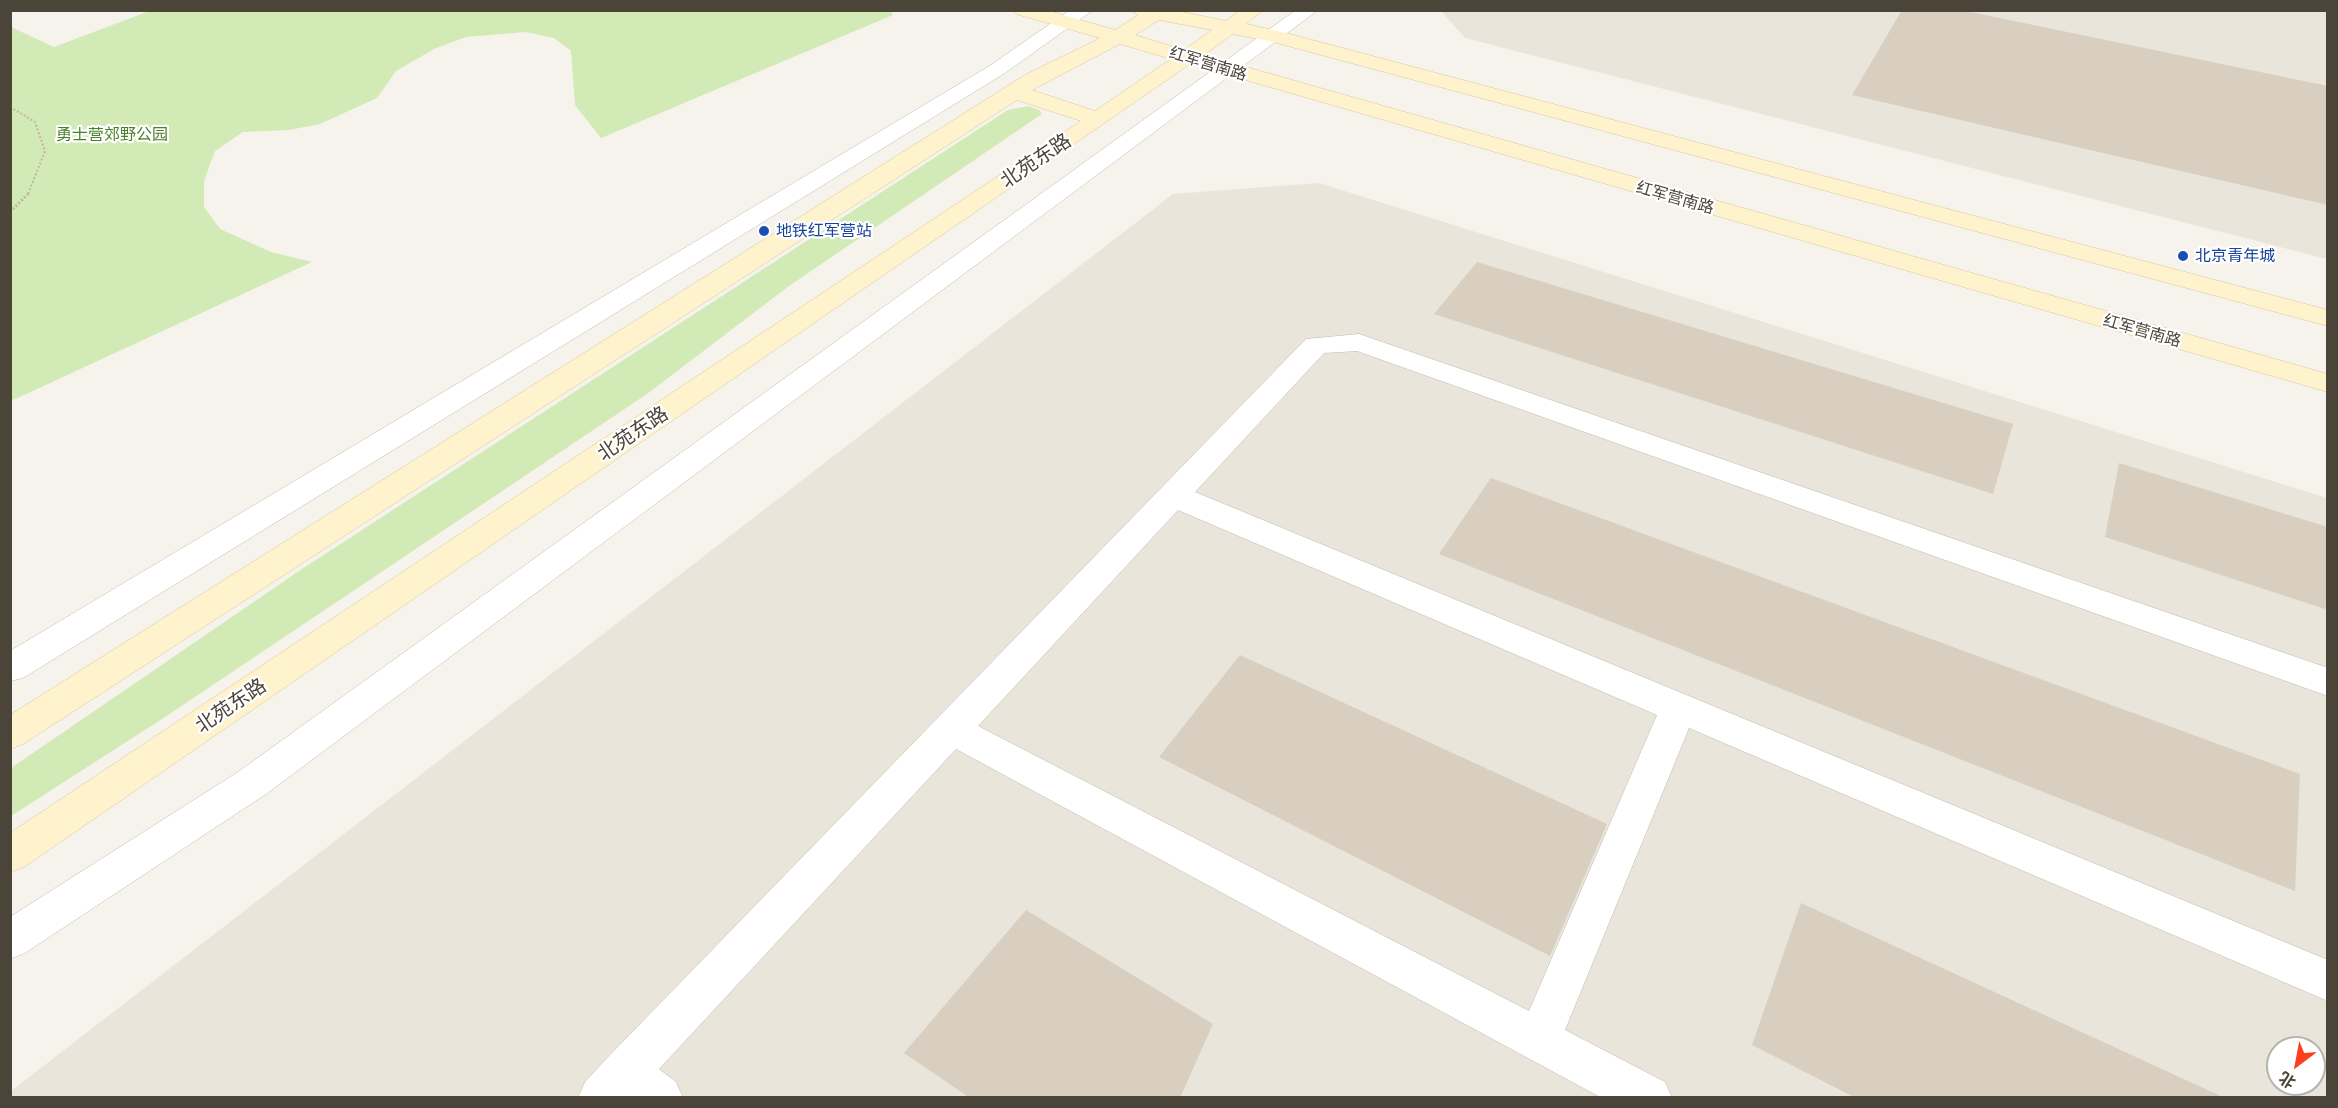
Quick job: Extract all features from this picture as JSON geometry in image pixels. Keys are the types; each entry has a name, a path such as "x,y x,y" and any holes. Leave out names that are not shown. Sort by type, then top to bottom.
{"main road":[{"name":"红军营南路","path":"1023,10 1074,16 1117,38 1228,71 1316,71 2328,318"},
{"name":"北苑东路","path":"10,855 1098,119 1254,10"},
{"name":"红军营南路","path":"1152,11 1275,36 1316,71 2328,383"},
{"path":"10,734 1033,80 1117,38 1152,11"},
{"path":"1015,92 1098,119"}],"street":[{"path":"10,940 252,783 1309,10"},
{"path":"10,668 998,69 1074,16"},
{"path":"629,1089 951,729 1316,345 1359,342 2328,682"},
{"path":"1172,495 2328,981"},
{"path":"1539,1040 1678,708"},
{"path":"951,729 1649,1098"}],"path":[{"path":"10,107 35,122 45,151 28,195 10,212"}],"shaded area":[{"name":"北京青年城","path":"1441,11 2327,11 2327,259 1465,38"},
{"path":"1319,183 2327,498 2327,1097 11,1098 11,1091 1173,194"}],"green space":[{"name":"勇士营郊野公园","path":"152,10 890,10 893,15 601,138 575,105 571,51 554,38 526,32 466,37 434,49 396,71 377,98 320,124 289,130 243,132 215,151 204,181 204,207 220,229 271,252 312,262 11,401 11,27 54,47"},
{"path":"1028,106 1039,110 1042,114 789,286 647,394 165,717 11,816 11,768 299,571 1008,110"}],"building":[{"path":"1902,10 1961,10 2328,86 2328,205 1852,95"},
{"path":"1477,262 2013,424 1993,494 1434,314"},
{"path":"2119,463 2328,527 2328,610 2105,537"},
{"path":"1491,478 2300,774 2295,891 1439,554"},
{"path":"1240,655 1607,824 1550,956 1159,757"},
{"path":"1801,903 2225,1098 1856,1098 1752,1045"},
{"path":"1026,910 1213,1024 1180,1098 970,1098 904,1053"}],"place":[{"name":"地铁红军营站","path":"764,231"},
{"name":"北京青年城","path":"2183,256"}]}
